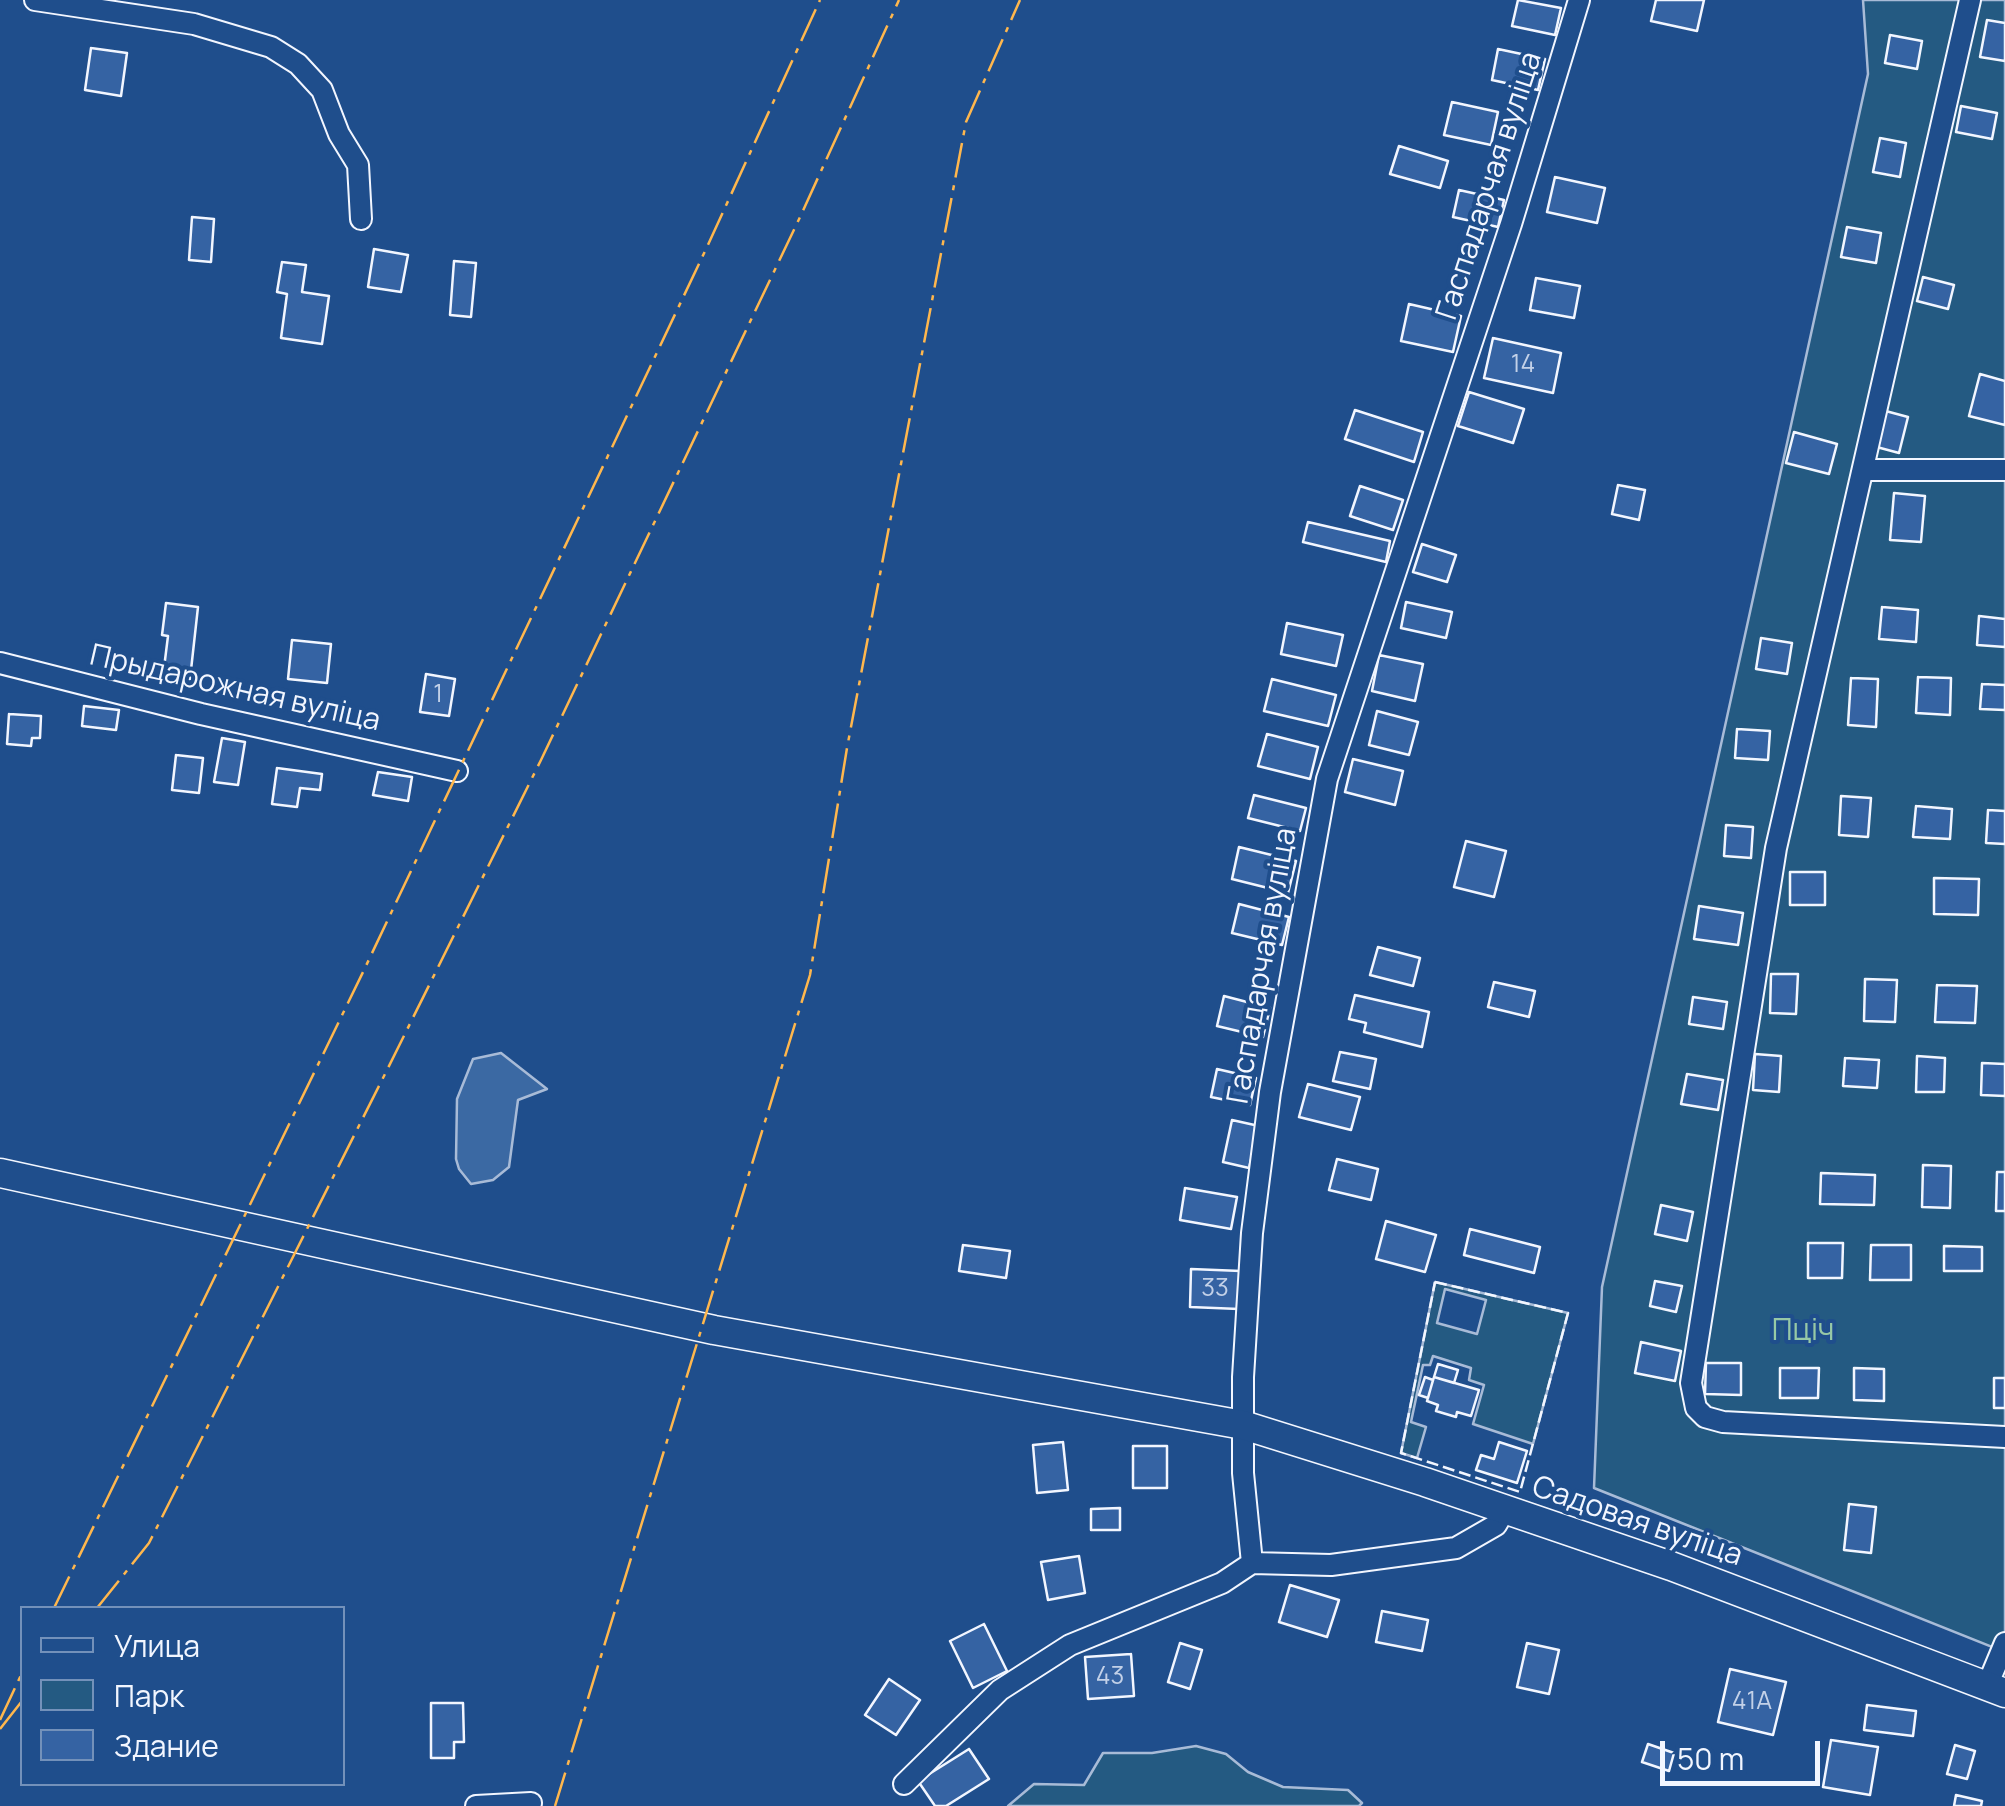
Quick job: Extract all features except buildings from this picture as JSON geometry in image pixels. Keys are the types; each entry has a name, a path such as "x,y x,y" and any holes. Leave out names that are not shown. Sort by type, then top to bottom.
{"street":[{"path":"35,0 194,24 271,47 298,64 322,90 339,134 358,164 361,219"},
{"name":"Гаспадарчая вуліца","path":"1252,1563 1243,1473 1242,1377 1252,1233 1270,1092 1327,779 1511,224 1579,0"},
{"path":"1970,0 1776,848 1691,1383 1696,1408 1705,1417 1723,1422 2005,1437"},
{"path":"1863,470 2005,470"},
{"name":"Прыдарожная вуліца","path":"0,663 200,714 457,771"},
{"name":"Садовая вуліца","path":"0,1174 714,1330 1243,1425 1671,1566 1996,1690"},
{"path":"904,1784 1000,1690 1070,1645 1222,1583 1252,1563 1331,1565 1456,1548 1486,1533 1505,1510"},
{"path":"1996,1690 2005,1643"},
{"path":"476,1806 531,1803"}],"green space":[{"name":"Пціч","path":"1863,0 2005,0 2005,1652 1594,1488 1602,1287 1868,74"},
{"path":"1435,1282 1568,1313 1533,1444 1473,1424 1484,1385 1469,1380 1471,1368 1433,1356 1430,1365 1423,1365 1411,1422 1426,1427 1417,1458 1401,1453","holes":["1445,1289 1486,1300 1477,1334 1437,1323"]},
{"path":"1196,1746 1226,1754 1248,1772 1283,1787 1348,1790 1362,1803 1008,1806 1034,1784 1084,1785 1103,1753 1152,1753"}],"shaded area":[{"path":"501,1053 547,1089 518,1100 509,1167 493,1180 471,1184 456,1159 457,1099 473,1059"}],"fence":[{"path":"1435,1282 1568,1313 1520,1492 1401,1453 1435,1282"}],"power":[{"path":"55,1606 364,970 820,0"},
{"path":"99,1606 149,1543 385,1074 541,760 899,0"},
{"path":"555,1806 810,975 847,748 966,122 1020,0"},
{"path":"0,1720 20,1677"},
{"path":"0,1729 20,1704"}]}
